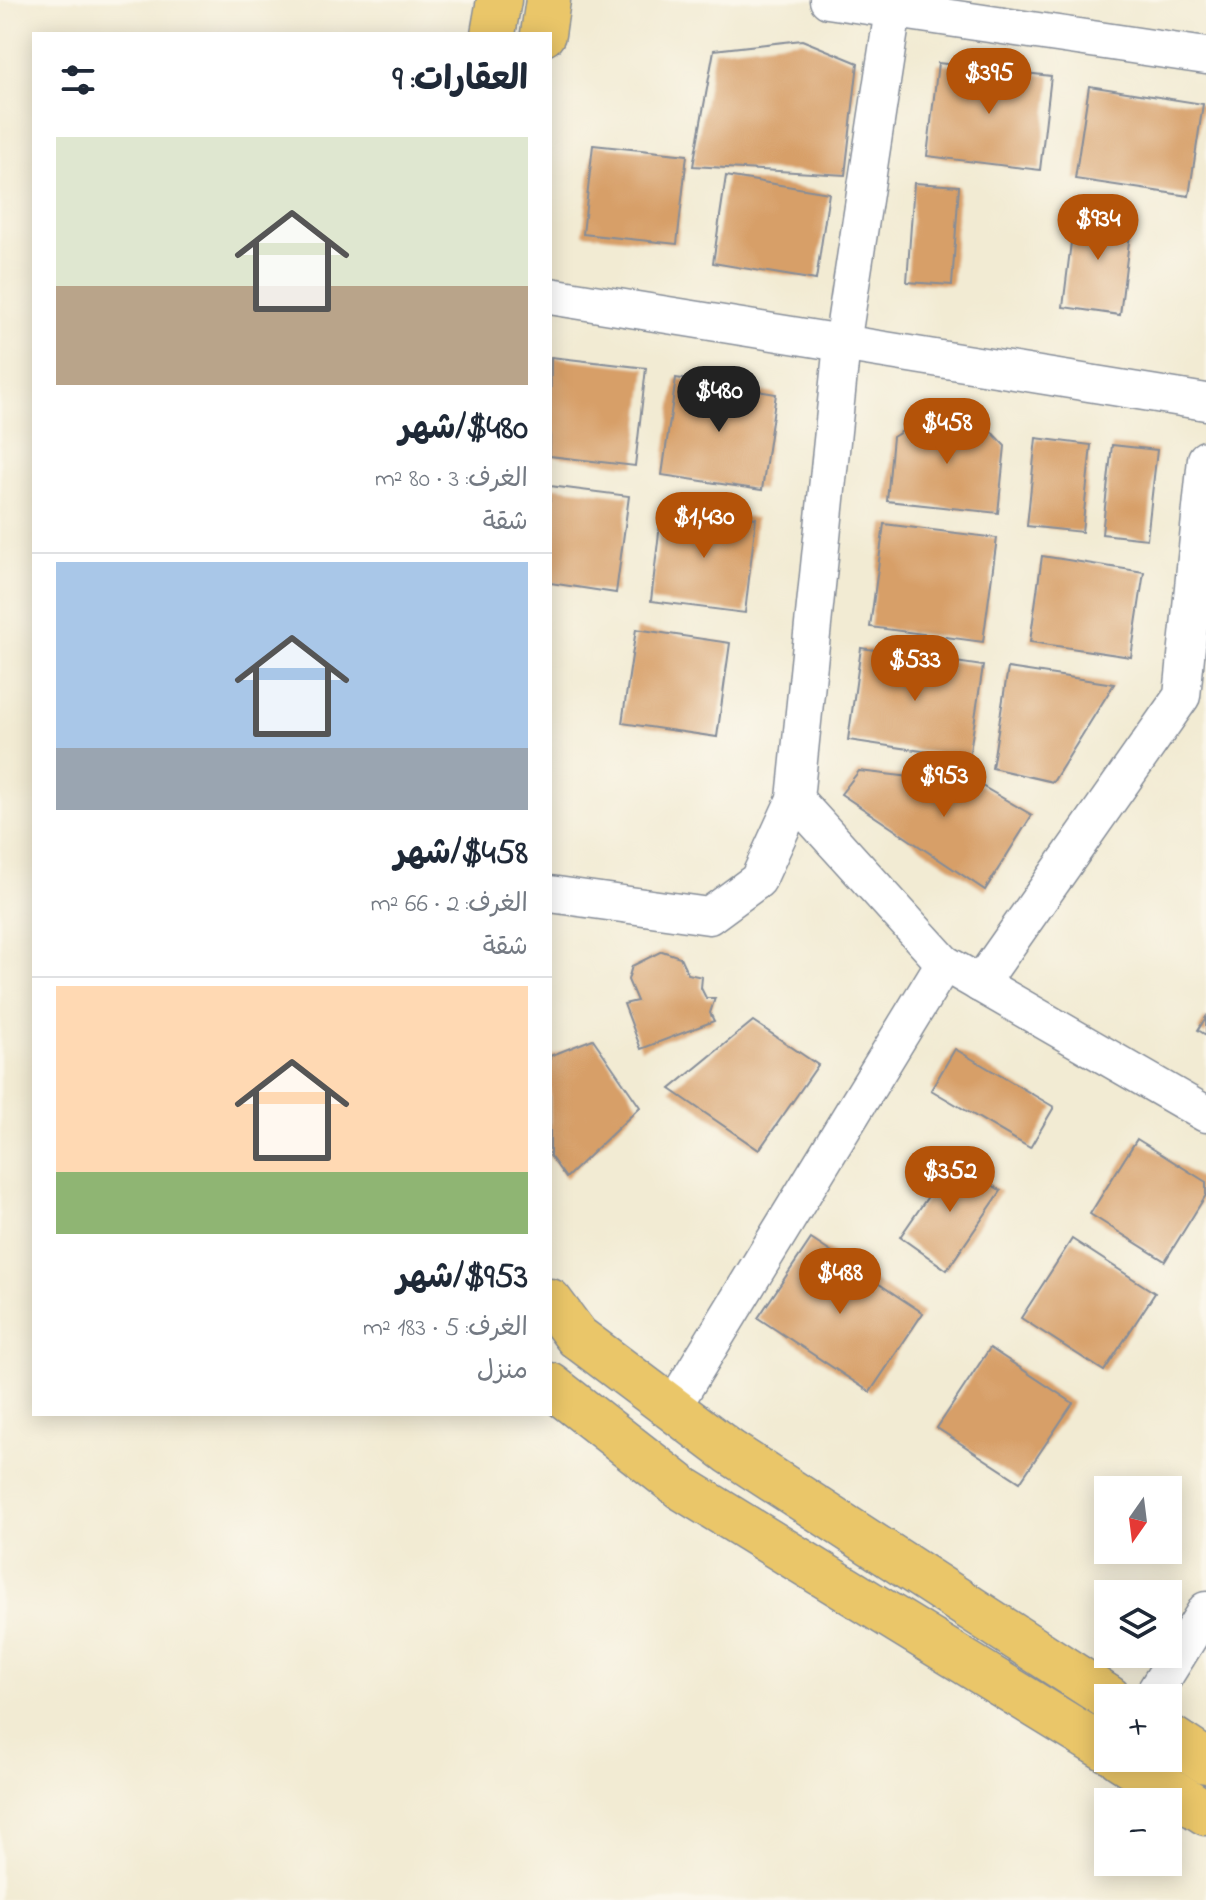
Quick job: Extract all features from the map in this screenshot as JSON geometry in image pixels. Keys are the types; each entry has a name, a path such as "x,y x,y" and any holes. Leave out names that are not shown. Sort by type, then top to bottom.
{"main road":[{"path":"493,32 499,0"},
{"path":"543,32 548,0"},
{"path":"552,1304 577,1337 730,1452 1094,1688"},
{"path":"552,1387 682,1488 1094,1741"},
{"path":"1182,1745 1206,1761"},
{"path":"1142,1772 1206,1813"}],"street":[{"path":"828,0 1206,56"},
{"path":"552,894 709,916 758,880 795,799 842,344 893,10"},
{"path":"552,296 1206,402"},
{"path":"980,984 1182,696 1206,459"},
{"path":"795,799 944,963 1206,1114"},
{"path":"672,1408 944,963"},
{"path":"1160,1684 1206,1610"}],"building":[{"path":"802,40 858,63 845,175 693,166 714,50"},
{"path":"938,63 1051,76 1040,170 927,156"},
{"path":"1089,86 1203,104 1189,196 1075,179"},
{"path":"593,145 687,155 677,244 583,234"},
{"path":"726,176 829,193 816,280 713,263"},
{"path":"914,183 959,186 952,285 907,282"},
{"path":"1075,210 1132,217 1120,315 1063,307"},
{"path":"552,357 646,368 635,466 552,456"},
{"path":"676,378 776,394 762,490 662,475"},
{"path":"924,418 986,426 1005,446 998,513 887,501 893,437"},
{"path":"1036,438 1091,445 1082,532 1027,526"},
{"path":"1112,445 1157,450 1147,539 1102,534"},
{"path":"552,486 629,496 616,593 552,583"},
{"path":"662,507 756,518 745,613 651,601"},
{"path":"884,524 997,538 983,642 870,627"},
{"path":"1042,556 1144,572 1131,657 1030,642"},
{"path":"636,629 730,643 717,737 622,723"},
{"path":"861,648 983,666 969,758 848,740"},
{"path":"1008,668 1114,684 1053,782 992,768"},
{"path":"859,771 980,785 1032,815 985,890 841,794"},
{"path":"662,951 680,957 688,974 702,977 701,988 706,998 715,998 710,1013 714,1021 641,1049 624,1004 637,1001 628,980 632,966"},
{"path":"1206,1017 1206,1035 1198,1030"},
{"path":"753,1021 818,1065 759,1150 670,1089"},
{"path":"593,1039 640,1107 566,1178 552,1159 552,1055"},
{"path":"955,1049 1054,1107 1030,1148 931,1090"},
{"path":"1137,1139 1206,1182 1206,1195 1165,1261 1090,1214"},
{"path":"954,1159 1001,1191 947,1270 900,1237"},
{"path":"811,1239 923,1313 870,1392 758,1318"},
{"path":"1072,1239 1155,1293 1104,1371 1021,1318"},
{"path":"990,1348 1073,1403 1020,1482 937,1428"}]}
